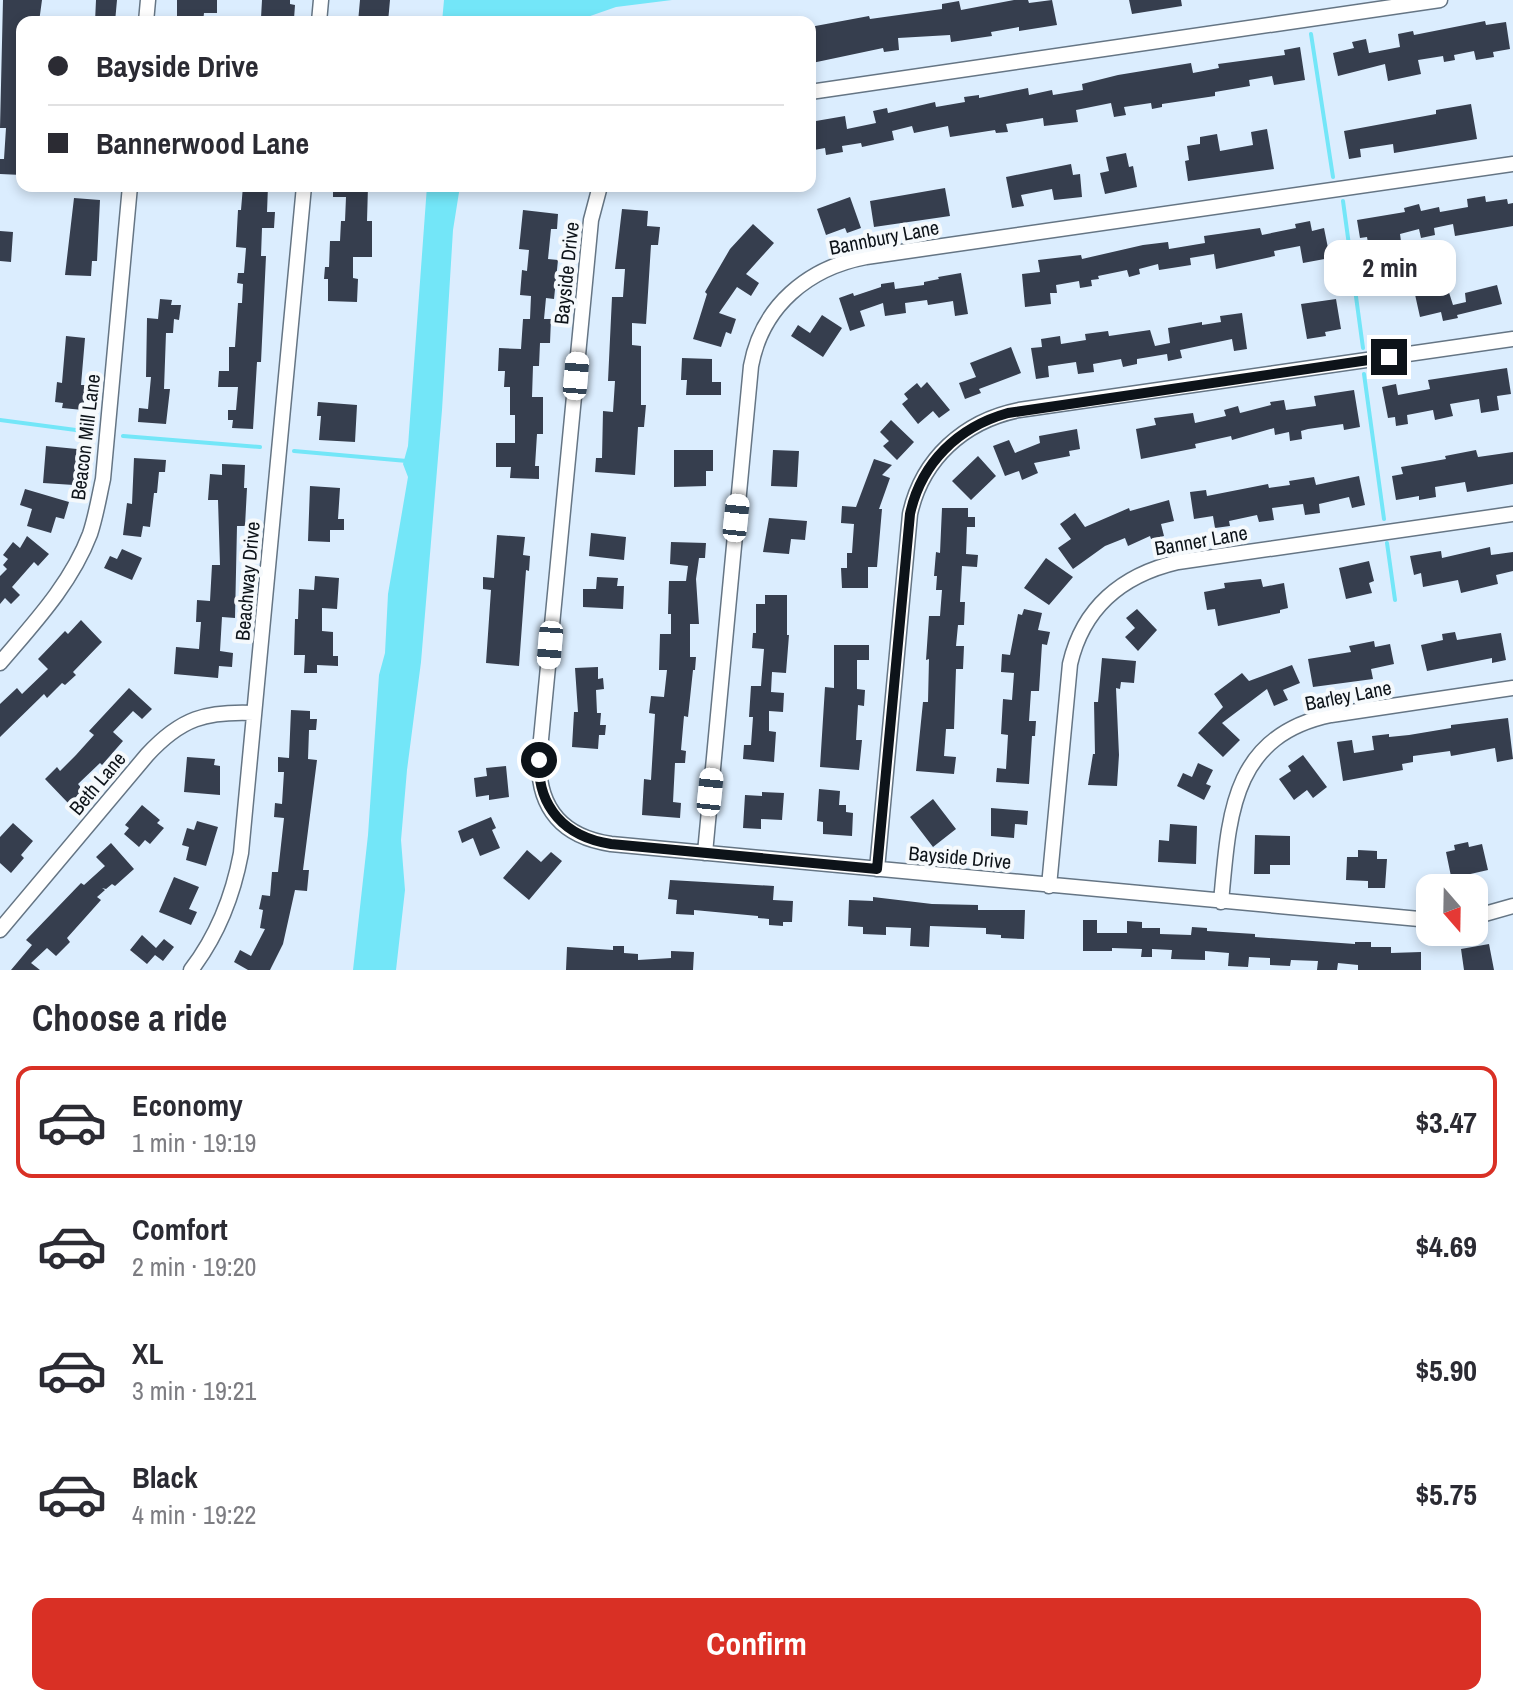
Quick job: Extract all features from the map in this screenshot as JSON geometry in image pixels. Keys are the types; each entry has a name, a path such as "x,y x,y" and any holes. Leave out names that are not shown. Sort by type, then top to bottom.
{"street":[{"path":"816,91 1440,0"},
{"name":"Bannbury Lane","path":"705,853 751,366 760,334 790,292 821,270 866,257 1513,164"},
{"name":"Beacon Mill Lane","path":"0,663 57,595 79,556 94,518 103,479 129,192"},
{"name":"Beachway Drive","path":"191,970 220,921 238,870 303,192"},
{"name":"Bayside Drive","path":"598,192 591,220 539,760 541,788 547,805 569,830 586,839 611,844 1416,919"},
{"path":"877,869 910,514 925,474 960,435 987,419 1019,410 1513,339"},
{"name":"Banner Lane","path":"1049,886 1073,653 1085,623 1125,582 1157,567 1178,562 1513,514"},
{"name":"Barley Lane","path":"1221,902 1228,829 1236,792 1258,757 1282,735 1305,722 1331,715 1513,688"},
{"name":"Beth Lane","path":"0,930 163,738 179,726 203,715 254,713"},
{"path":"1488,913 1513,906"}],"water":[{"path":"444,0 672,0 616,7 590,16 443,16"},
{"path":"427,192 459,192 453,230 421,662 401,840 405,890 396,970 353,970 368,835 379,675 385,653 388,594 408,477 403,464 408,446"}],"building":[{"path":"3,0 42,0 40,16 16,16 16,175 0,174 6,128 0,128"},
{"path":"96,0 117,0 116,16 95,16"},
{"path":"177,0 217,0 217,13 177,16"},
{"path":"262,0 290,0 290,4 295,5 294,16 261,16"},
{"path":"360,0 390,0 389,16 359,16"},
{"path":"1014,0 1028,0 1029,3 1052,0 1057,25 1019,31 1019,27 991,32 992,36 951,42 950,35 898,38 899,50 884,52 883,48 816,62 816,26 869,16 870,19 942,9 942,4 959,1 961,10"},
{"path":"1129,0 1181,0 1182,6 1132,14"},
{"path":"1485,21 1486,25 1506,22 1510,49 1493,52 1494,57 1476,60 1474,51 1454,55 1455,60 1444,62 1443,56 1418,60 1421,74 1388,81 1385,64 1338,76 1333,53 1354,48 1352,42 1366,39 1369,53 1400,47 1398,34 1413,31 1414,35"},
{"path":"1300,47 1305,80 1274,85 1272,76 1249,80 1250,86 1215,92 1215,96 1162,104 1162,107 1152,109 1151,103 1124,107 1126,115 1114,117 1111,103 1076,110 1078,122 1044,126 1043,118 1006,124 1008,132 996,133 995,130 950,137 948,126 914,133 912,126 892,131 894,140 862,147 861,143 842,146 843,152 826,155 825,148 816,150 816,121 845,116 847,129 876,123 873,111 887,108 888,113 935,102 936,107 965,102 964,97 979,95 979,98 1028,88 1029,95 1052,90 1053,95 1083,90 1082,84 1118,75 1191,63 1193,73 1219,68 1218,64 1285,55 1284,50"},
{"path":"1471,104 1477,139 1394,153 1393,144 1360,149 1361,157 1349,159 1344,131 1436,114 1436,110"},
{"path":"1267,129 1274,169 1188,181 1185,161 1189,160 1187,146 1200,144 1200,137 1217,134 1220,151 1253,145 1251,132"},
{"path":"1126,153 1129,167 1133,166 1137,187 1105,194 1100,173 1109,171 1106,157"},
{"path":"1071,164 1073,175 1080,174 1082,197 1054,200 1052,189 1021,195 1024,206 1012,208 1006,177"},
{"path":"945,188 950,216 874,227 870,201"},
{"path":"242,192 268,192 267,212 275,212 274,228 262,228 261,256 266,256 261,362 257,362 253,429 232,428 233,420 228,420 228,410 236,410 238,387 218,387 219,371 229,371 229,347 235,347 238,303 242,303 243,284 237,283 238,273 244,273 246,248 236,247 238,210 241,210"},
{"path":"333,192 368,192 367,221 372,221 372,257 353,257 353,278 358,279 357,302 328,301 328,279 324,279 325,267 329,267 330,241 340,241 341,221 345,221 346,197 333,197"},
{"path":"1485,196 1486,202 1507,199 1508,204 1513,203 1513,226 1455,236 1453,224 1434,228 1435,235 1421,238 1419,229 1400,234 1402,249 1391,251 1390,245 1369,249 1367,237 1360,238 1357,220 1405,212 1404,208 1419,204 1421,211 1439,207 1440,212 1468,207 1467,199"},
{"path":"850,197 861,228 847,233 845,228 826,235 817,209"},
{"path":"74,198 100,200 97,261 92,261 91,276 65,275"},
{"path":"622,209 648,211 647,226 660,227 658,245 651,245 646,324 632,323 632,345 641,346 641,405 646,405 644,427 638,427 635,475 595,472 596,458 602,458 603,411 613,412 615,381 608,381 612,297 623,297 625,269 615,269"},
{"path":"523,210 558,214 557,229 551,229 548,259 558,260 554,299 546,298 544,319 551,319 550,343 540,343 539,366 533,366 532,397 543,397 543,434 537,434 535,466 539,466 539,479 510,478 511,467 496,467 496,443 515,443 515,415 510,415 510,387 504,387 505,371 498,371 499,348 521,349 523,319 530,319 531,296 520,295 522,270 527,271 529,250 519,249"},
{"path":"1310,221 1312,231 1324,228 1330,258 1303,263 1300,246 1274,251 1275,256 1216,269 1214,254 1190,258 1191,265 1159,270 1158,264 1139,269 1140,274 1129,277 1127,270 1098,276 1099,279 1091,280 1092,286 1080,288 1079,281 1056,285 1057,293 1050,293 1051,304 1025,307 1022,274 1040,272 1038,260 1081,255 1082,259 1168,242 1169,249 1205,243 1204,236 1260,228 1262,235 1296,228 1295,224"},
{"path":"753,224 774,243 746,274 759,283 751,296 737,287 719,313 736,319 731,334 726,332 721,347 693,339 707,294 705,292 730,249"},
{"path":"0,231 13,232 11,262 0,261"},
{"path":"961,273 968,314 955,316 953,301 928,305 927,300 905,303 906,313 885,316 883,303 860,311 865,326 850,331 839,298 881,287 881,284 894,282 895,289 924,285 924,282 938,277"},
{"path":"1446,283 1453,305 1466,302 1465,293 1497,285 1502,304 1443,321 1441,312 1420,317 1414,290"},
{"path":"160,299 172,300 171,305 181,305 179,320 174,319 173,333 166,333 164,389 170,389 166,424 138,422 139,408 148,409 151,377 146,377 147,318 158,319"},
{"path":"1336,299 1341,329 1325,332 1326,336 1307,339 1301,304"},
{"path":"1242,313 1247,349 1234,351 1232,339 1180,350 1182,358 1168,361 1167,354 1137,359 1137,364 1123,367 1121,359 1093,364 1094,372 1078,374 1076,362 1048,366 1049,377 1036,379 1031,348 1042,347 1041,339 1060,336 1061,344 1086,340 1085,334 1108,331 1109,336 1150,330 1155,346 1170,343 1168,328 1221,322 1220,316"},
{"path":"822,315 842,328 823,357 791,336 798,325 810,333"},
{"path":"66,336 85,338 81,385 86,385 83,410 62,408 63,403 55,402 57,382 62,383"},
{"path":"1011,347 1021,373 979,389 981,393 965,399 959,383 976,377 970,363"},
{"path":"682,358 712,359 712,382 721,382 721,395 686,395 687,380 681,380"},
{"path":"1507,368 1511,394 1497,396 1499,410 1481,413 1479,399 1450,404 1453,416 1435,420 1433,410 1407,415 1408,424 1396,426 1395,417 1388,418 1382,387 1396,384 1398,395 1430,389 1428,380"},
{"path":"927,382 950,410 939,418 933,411 918,424 902,404 908,399 904,394 917,383 921,388"},
{"path":"1354,390 1360,427 1344,430 1343,424 1308,429 1301,431 1302,439 1290,441 1289,432 1275,435 1274,428 1141,459 1136,429 1156,425 1154,418 1193,413 1195,423 1226,416 1224,410 1238,406 1240,413 1284,400 1286,410 1316,406 1314,396"},
{"path":"318,402 357,405 355,442 319,440 321,416 317,416"},
{"path":"891,420 914,442 897,460 883,446 889,441 880,432"},
{"path":"1077,429 1080,449 1069,451 1070,456 1034,463 1038,473 1022,480 1019,471 1005,476 993,446 1009,440 1015,453 1040,443 1039,436"},
{"path":"46,446 77,449 74,485 43,483"},
{"path":"674,450 713,450 713,471 706,471 706,486 674,487"},
{"path":"773,450 799,451 797,487 771,486"},
{"path":"1476,450 1478,457 1513,452 1513,484 1467,492 1465,482 1435,487 1436,497 1396,500 1392,476 1403,474 1401,467"},
{"path":"978,456 996,476 971,500 952,481"},
{"path":"134,458 166,460 165,472 159,472 150,527 143,526 141,537 123,535 127,503 132,504"},
{"path":"874,459 892,465 882,475 890,478 879,509 882,509 877,567 868,567 868,588 842,588 841,568 847,568 847,553 852,553 854,524 841,523 842,506 856,507"},
{"path":"222,464 245,465 244,488 247,488 245,526 237,526 235,618 222,617 220,651 233,653 232,667 219,666 218,678 174,674 176,647 199,649 201,622 196,622 197,600 210,601 212,565 220,565 218,500 208,500 210,474 222,475"},
{"path":"1359,476 1365,505 1352,508 1349,497 1319,504 1320,513 1305,515 1303,504 1272,508 1274,520 1259,522 1257,515 1229,521 1230,526 1215,528 1213,516 1194,519 1190,492 1206,490 1207,496 1268,484 1269,488 1290,485 1289,481 1314,477 1316,485"},
{"path":"310,486 340,488 338,519 344,519 344,530 330,530 330,542 308,541"},
{"path":"25,489 69,502 64,519 56,517 51,533 27,526 32,509 20,505"},
{"path":"1169,500 1174,521 1161,524 1164,536 1151,539 1150,536 1128,546 1125,538 1105,546 1073,569 1058,548 1071,539 1060,524 1075,513 1085,527 1129,508 1130,511"},
{"path":"942,508 968,508 968,517 975,517 975,527 967,527 966,554 978,555 977,567 962,566 960,602 965,602 964,625 958,625 956,646 964,646 963,669 956,669 954,729 946,729 944,756 956,757 954,774 916,771 923,702 928,702 929,659 926,660 929,616 940,616 942,590 936,590 937,576 934,576 936,552 940,553"},
{"path":"769,518 807,521 805,540 791,539 789,554 763,552"},
{"path":"591,533 626,537 624,560 589,556"},
{"path":"497,535 525,537 523,555 530,556 529,571 526,570 519,666 486,663 491,590 483,589 483,577 494,578"},
{"path":"27,536 49,554 38,566 34,562 12,587 20,595 11,604 5,598 0,604 0,576 7,569 3,565 8,559 3,555 13,542 20,548"},
{"path":"671,542 706,543 705,558 699,558 696,579 699,624 690,624 690,657 696,657 688,717 684,716 681,750 686,751 685,763 675,763 673,802 681,803 680,818 642,815 644,779 651,780 655,714 649,713 651,696 664,697 667,670 659,670 660,634 671,634 669,581 686,581 688,566 670,564"},
{"path":"1490,547 1491,555 1513,552 1513,571 1496,575 1498,584 1461,593 1458,580 1423,587 1421,573 1414,575 1410,556 1441,551 1442,558"},
{"path":"122,549 142,558 132,580 104,568 110,556 117,559"},
{"path":"1046,558 1073,577 1049,605 1024,588"},
{"path":"1369,561 1374,581 1369,583 1372,593 1346,599 1339,568"},
{"path":"315,576 339,578 337,609 322,608 322,631 333,632 333,656 338,656 338,666 317,665 317,673 304,673 305,655 294,655 295,619 298,619 299,589 314,590"},
{"path":"597,577 618,578 617,586 624,586 623,609 583,607 583,589 596,589"},
{"path":"1261,579 1263,587 1284,583 1288,608 1280,610 1280,613 1218,626 1215,609 1207,610 1204,592 1225,588 1224,583"},
{"path":"765,595 787,595 789,635 786,673 772,672 771,692 784,693 783,712 769,711 769,731 776,732 774,762 743,759 744,745 751,745 751,686 761,686 764,649 752,648 753,633 756,633 756,604 765,604"},
{"path":"1024,609 1042,613 1038,630 1050,632 1047,645 1042,644 1039,691 1031,691 1029,721 1036,721 1029,784 996,782 997,768 1006,769 1008,735 1001,734 1003,699 1012,700 1014,673 1001,672 1002,654 1010,655 1018,614 1022,615"},
{"path":"1137,609 1157,630 1138,651 1125,637 1135,628 1126,618"},
{"path":"81,620 102,642 73,672 76,675 65,685 62,683 47,698 44,694 0,737 0,704 17,688 22,694 48,669 38,659 65,631 68,634"},
{"path":"1455,632 1457,640 1501,633 1506,660 1492,663 1492,658 1427,671 1421,645 1443,640 1442,634"},
{"path":"1374,641 1375,647 1390,644 1394,664 1371,669 1373,679 1313,687 1308,659 1351,652 1349,646"},
{"path":"834,645 869,645 869,660 857,660 857,689 865,690 864,706 858,705 856,740 862,740 859,770 820,767 825,687 834,688"},
{"path":"1102,658 1136,661 1134,683 1121,682 1120,689 1116,688 1117,786 1088,785 1095,754 1094,702 1098,702"},
{"path":"1292,665 1300,683 1283,690 1288,700 1274,706 1267,689 1222,723 1240,740 1223,757 1198,733 1223,707 1214,694 1242,673 1249,681"},
{"path":"598,667 598,679 603,678 604,689 596,690 597,713 601,713 600,725 606,725 605,735 599,735 598,749 572,747 574,712 578,712 575,668"},
{"path":"129,688 152,709 142,719 133,711 113,732 123,741 102,765 100,763 78,784 83,790 69,804 45,779 57,767 60,771 76,755 94,735 89,731"},
{"path":"291,710 310,711 310,719 317,719 316,730 309,730 308,759 317,760 303,870 309,870 307,891 295,890 283,944 270,970 248,970 234,962 240,950 251,956 265,929 260,928 262,895 270,896 272,872 278,872 284,818 274,817 275,803 282,804 284,772 278,772 278,757 289,758"},
{"path":"1508,718 1513,759 1497,762 1495,748 1451,756 1450,751 1413,756 1413,762 1402,764 1403,770 1343,781 1337,742 1352,740 1354,753 1374,750 1372,736 1409,735 1451,728 1451,725"},
{"path":"1303,755 1327,787 1313,798 1307,790 1294,800 1279,779 1291,771 1288,766"},
{"path":"187,757 215,759 214,765 220,766 220,795 184,792"},
{"path":"1198,763 1213,770 1206,784 1211,786 1204,800 1177,786 1183,773 1192,777"},
{"path":"506,766 509,797 489,800 489,795 476,797 474,778 487,776 486,768"},
{"path":"819,789 840,791 839,805 846,805 846,812 853,813 852,836 823,834 823,822 817,821"},
{"path":"762,792 784,793 782,820 761,819 761,829 743,828 745,795 762,796"},
{"path":"933,799 956,829 933,847 910,817"},
{"path":"142,805 160,820 157,823 164,828 150,844 145,840 139,847 124,834 129,828 125,825"},
{"path":"991,808 1028,811 1027,825 1015,824 1014,838 991,836"},
{"path":"491,817 496,828 492,830 500,848 480,856 473,838 462,843 458,831"},
{"path":"197,821 218,827 206,866 186,860 189,847 182,845 187,828 194,830"},
{"path":"13,823 33,841 11,873 0,863 0,837"},
{"path":"1170,824 1197,826 1196,864 1158,862 1159,840 1169,841"},
{"path":"1255,835 1290,836 1290,865 1270,865 1270,874 1254,874"},
{"path":"1468,842 1469,847 1482,844 1488,870 1451,874 1446,852 1455,850 1454,845"},
{"path":"111,843 134,869 115,886 112,884 106,889 102,888 105,890 97,897 101,900 67,938 70,942 56,956 47,948 31,963 40,970 11,970 32,945 26,940 81,883 84,885 105,866 96,857"},
{"path":"527,850 541,862 551,852 562,861 529,900 503,878"},
{"path":"1358,850 1377,851 1377,859 1387,859 1385,888 1368,888 1368,881 1346,880 1347,857 1358,857"},
{"path":"174,877 199,887 189,909 197,912 191,925 159,912"},
{"path":"670,880 774,886 773,900 793,901 792,922 783,922 783,926 769,925 769,919 758,916 694,910 694,915 676,914 677,900 668,899"},
{"path":"873,897 932,904 978,905 978,910 1025,910 1024,939 986,934 986,928 930,926 929,947 910,946 911,928 886,927 886,935 863,934 863,927 848,926 849,900 873,901"},
{"path":"1083,920 1097,920 1097,933 1127,933 1127,921 1142,922 1142,928 1160,928 1160,934 1191,935 1192,927 1255,934 1255,937 1355,944 1371,942 1371,947 1391,947 1391,953 1421,952 1421,970 1358,970 1358,965 1338,963 1337,970 1317,970 1318,961 1291,960 1290,966 1270,965 1270,958 1249,957 1248,967 1228,966 1229,953 1205,951 1205,960 1171,959 1172,950 1152,949 1152,957 1141,957 1142,949 1083,951"},
{"path":"142,935 156,948 164,939 174,947 163,961 155,955 147,964 130,950"},
{"path":"1488,944 1494,970 1464,970 1461,949"},
{"path":"613,946 624,946 624,953 638,954 638,960 671,958 671,951 694,952 693,970 566,970 567,947 613,950"}],"waterway":[{"path":"1311,34 1333,177"},
{"path":"1343,201 1363,348"},
{"path":"1364,374 1384,519"},
{"path":"0,420 91,432"},
{"path":"123,436 260,447"},
{"path":"294,451 407,461"},
{"path":"1387,543 1395,600"}],"route":[{"path":"539,760 539,778 547,805 569,830 586,839 611,844 877,869 910,514 920,484 945,448 977,424 1008,413 1389,357"}]}
